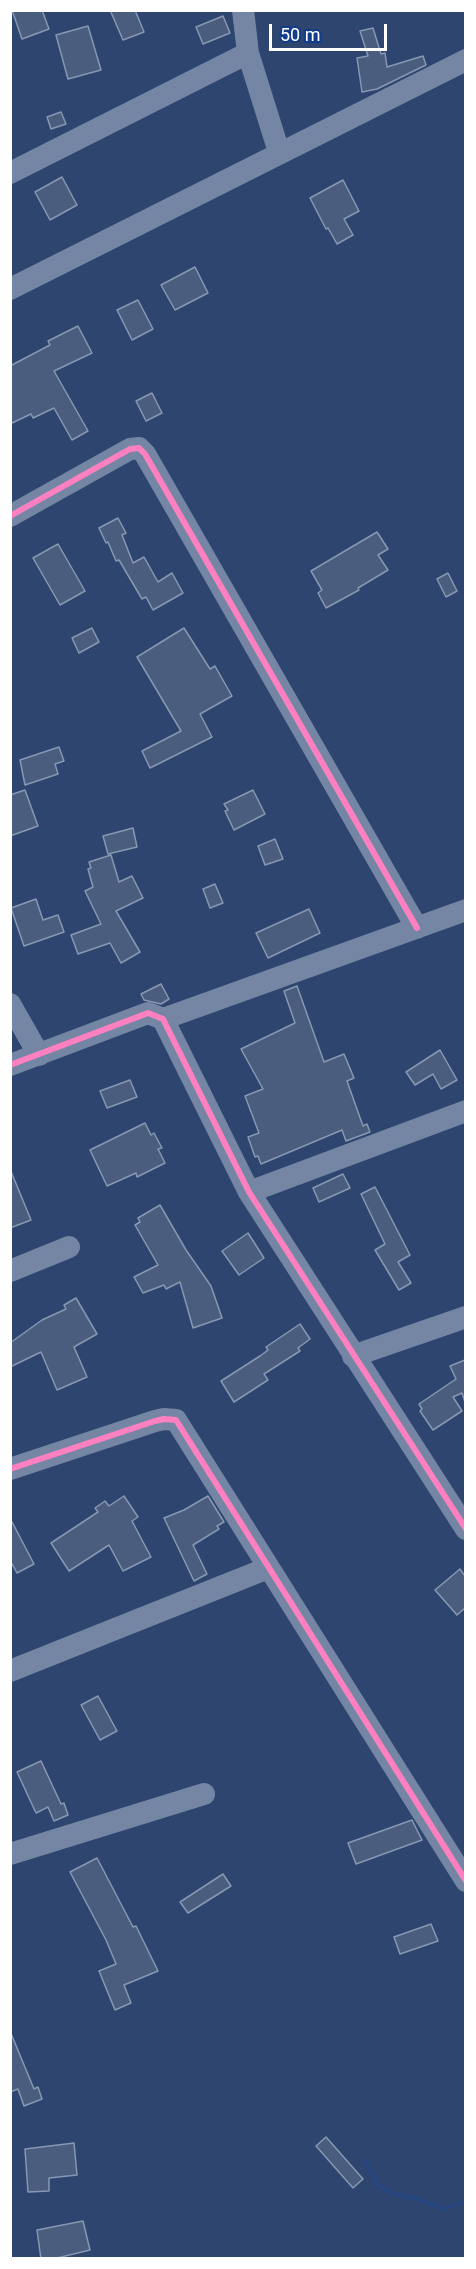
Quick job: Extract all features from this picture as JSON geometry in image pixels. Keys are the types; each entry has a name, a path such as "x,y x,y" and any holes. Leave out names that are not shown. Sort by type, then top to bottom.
{"street":[{"path":"243,10 249,53 279,152"},
{"path":"10,173 249,53"},
{"path":"10,289 465,60"},
{"path":"10,516 130,449 139,448 145,454 417,928"},
{"path":"10,1065 148,1013 163,1019 465,910"},
{"path":"10,1004 39,1055"},
{"path":"163,1019 249,1192 353,1356 464,1522"},
{"path":"249,1192 465,1111"},
{"path":"10,1271 69,1246"},
{"path":"353,1356 465,1317"},
{"path":"10,1469 155,1421 176,1420 465,1881"},
{"path":"10,1671 268,1568"},
{"path":"10,1854 204,1794"}],"building":[{"path":"12,10 42,10 49,29 22,39"},
{"path":"110,10 135,10 144,32 123,40"},
{"path":"223,16 230,33 203,44 196,27"},
{"path":"88,26 101,70 68,79 56,35"},
{"path":"373,28 381,54 385,53 387,67 423,56 426,65 377,89 362,92 357,58 368,56 360,31"},
{"path":"61,112 66,124 51,129 47,117"},
{"path":"62,177 77,205 50,220 35,192"},
{"path":"343,180 359,211 344,219 353,235 337,244 328,228 326,229 310,198"},
{"path":"195,267 208,293 175,310 161,285"},
{"path":"138,300 153,329 132,340 117,310"},
{"path":"78,326 92,353 54,371 88,431 72,440 54,408 33,418 31,414 10,424 10,366 50,345 48,341"},
{"path":"152,393 162,413 146,421 136,401"},
{"path":"118,518 126,533 122,535 133,563 144,557 158,582 172,573 183,593 153,610 146,597 142,599 119,560 116,561 99,528"},
{"path":"377,532 388,549 378,555 388,570 358,588 359,590 326,608 318,593 322,590 311,571"},
{"path":"58,544 85,591 60,605 33,558"},
{"path":"448,573 457,591 446,597 437,579"},
{"path":"92,628 99,642 79,653 72,638"},
{"path":"184,628 210,669 215,666 232,696 200,714 212,737 150,768 142,751 181,731 137,657"},
{"path":"59,747 64,761 55,764 58,774 25,785 20,760"},
{"path":"25,790 38,826 10,836 10,795"},
{"path":"253,790 265,814 234,830 224,804"},
{"path":"133,828 137,847 108,854 103,836"},
{"path":"275,839 283,859 265,865 258,846"},
{"path":"111,855 119,882 132,876 143,898 116,911 140,952 121,963 110,943 78,954 71,935 101,924 85,891 93,887 88,869 91,868 89,862"},
{"path":"215,884 223,903 210,908 203,889"},
{"path":"36,899 43,920 58,915 64,932 24,946 11,908"},
{"path":"309,909 320,933 268,958 256,933"},
{"path":"161,984 169,999 161,1004 144,1000 141,994"},
{"path":"297,986 324,1062 344,1054 354,1078 347,1081 363,1126 367,1124 370,1132 346,1141 342,1130 261,1164 258,1156 255,1157 248,1137 259,1133 245,1096 263,1089 241,1049 295,1023 284,991"},
{"path":"440,1050 457,1080 441,1089 433,1074 415,1085 406,1072"},
{"path":"130,1080 137,1097 107,1108 100,1091"},
{"path":"145,1123 151,1135 154,1133 162,1148 158,1149 165,1163 137,1177 136,1173 107,1186 90,1150"},
{"path":"10,1169 31,1220 10,1228"},
{"path":"343,1174 350,1188 319,1202 313,1188"},
{"path":"375,1187 410,1255 398,1262 411,1283 399,1290 375,1250 385,1244 361,1194"},
{"path":"160,1205 186,1250 211,1286 222,1318 193,1328 180,1282 166,1289 164,1285 143,1293 134,1277 158,1265 135,1225 140,1222 138,1218"},
{"path":"248,1233 264,1258 239,1275 222,1251"},
{"path":"76,1298 97,1334 74,1347 87,1377 57,1390 41,1352 10,1367 10,1343 42,1320 66,1309 64,1305"},
{"path":"300,1324 310,1339 298,1348 300,1351 264,1374 268,1380 234,1402 221,1381 260,1356 268,1350 266,1347"},
{"path":"465,1360 465,1402 462,1393 453,1397 462,1411 433,1430 420,1411 422,1409 419,1404 456,1379 450,1366"},
{"path":"124,1496 138,1517 132,1521 151,1557 123,1571 109,1545 69,1571 51,1543 98,1512 95,1508 105,1501 109,1506"},
{"path":"208,1496 224,1522 217,1526 219,1529 193,1545 207,1574 194,1581 164,1518"},
{"path":"10,1518 34,1564 17,1573 10,1560"},
{"path":"460,1569 465,1576 465,1608 457,1615 435,1590"},
{"path":"98,1696 117,1731 100,1740 81,1705"},
{"path":"41,1761 68,1815 54,1821 48,1807 36,1813 17,1772"},
{"path":"412,1820 422,1840 356,1864 348,1843"},
{"path":"97,1858 133,1927 136,1926 158,1971 124,1985 131,2003 115,2010 99,1971 116,1964 70,1872"},
{"path":"223,1874 231,1886 188,1913 180,1902"},
{"path":"431,1924 438,1941 400,1954 394,1937"},
{"path":"10,2031 34,2089 38,2087 42,2099 24,2106 18,2089 10,2092"},
{"path":"326,2137 363,2179 353,2188 316,2146"},
{"path":"74,2143 77,2175 49,2178 49,2191 28,2192 25,2149"},
{"path":"83,2221 90,2250 53,2259 41,2259 37,2230"}],"waterway":[{"path":"366,2160 377,2185 394,2194 415,2198 444,2209 466,2201"}],"cycle path":[{"path":"10,516 130,449 139,448 145,454 417,928"},
{"path":"10,1065 148,1013 163,1019 249,1192 466,1529"},
{"path":"10,1469 155,1421 176,1420 466,1881"}]}
